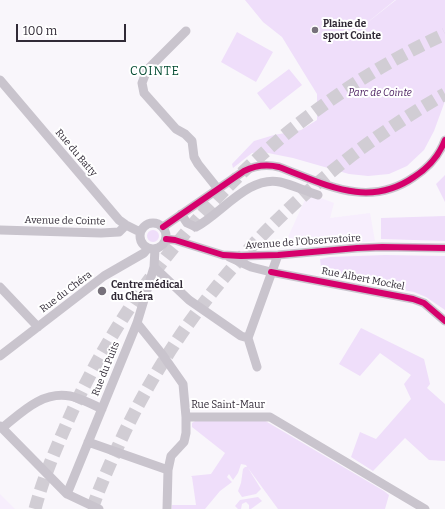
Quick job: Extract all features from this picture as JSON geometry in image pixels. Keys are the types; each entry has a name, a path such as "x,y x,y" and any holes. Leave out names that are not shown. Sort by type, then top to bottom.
{"street":[{"path":"186,31 147,70 142,83 144,93 176,129 185,134 192,141 194,157 218,189"},
{"name":"Rue du Batty","path":"0,80 119,220 140,232"},
{"path":"163,227 244,171 256,166 271,166 283,169 342,190 362,193 378,192 400,186 420,174 434,159 445,140"},
{"path":"280,182 283,169"},
{"path":"181,214 187,223 196,227 249,189 260,183 280,182 318,195"},
{"path":"152,222 160,224 163,227 165,230 166,239 161,246 152,248 141,242 140,232 144,226 152,222"},
{"name":"Avenue de Cointe","path":"0,230 101,233 119,232 126,225"},
{"name":"Avenue de l'Observatoire","path":"166,239 175,240 222,255 241,256 278,255 370,247 445,248"},
{"name":"Rue du Puits","path":"67,494 137,323 154,268 152,248"},
{"name":"Rue du Chéra","path":"0,356 104,276 152,248"},
{"name":"Rue Albert Mockel","path":"222,255 251,267 271,272 413,299 424,303 445,321"},
{"path":"257,367 248,338 278,255"},
{"path":"154,268 189,300 241,336 248,338"},
{"path":"0,287 38,327"},
{"name":"Rue Saint-Maur","path":"137,323 162,354 183,384 186,417 270,417 425,509"},
{"path":"99,509 67,494 1,427 31,405 44,398 56,395 71,396 102,408"},
{"path":"167,509 168,470 171,456 184,442 186,433 186,417"},
{"path":"88,442 168,470"}],"shaded area":[{"path":"308,193 334,203 330,218 370,213 375,241 289,248 288,237"},
{"path":"0,494 15,509 0,509"}],"green space":[{"name":"Parc de Cointe","path":"245,0 395,0 358,30 396,0 445,0 445,101 434,131 424,150 407,166 389,174 368,176 349,174 293,158 263,152 252,153 233,168 232,164 254,141 274,135 301,130 317,120 317,94 282,37 263,22"},
{"path":"237,32 273,52 256,82 221,62"},
{"path":"289,69 302,85 270,110 257,93"},
{"path":"445,175 445,202 436,184"},
{"path":"445,216 445,241 381,239 381,218"},
{"path":"153,230 157,232 159,236 157,240 153,242 149,240 147,236 149,232"},
{"path":"385,255 445,256 445,310 426,297 414,292 322,275 320,259 330,257"},
{"path":"361,328 424,359 430,384 427,388 445,404 445,461 429,460 405,438 373,471 351,457 360,432 376,439 411,399 404,384 411,375 380,353 360,376 339,364"},
{"path":"262,419 384,491 389,495 385,509 278,509 248,468 261,489 256,494 242,497 238,491 243,469 247,467 246,465 241,464 238,473 233,480 229,474 227,477 232,482 220,491 205,509 172,509 172,505 196,505 191,476 211,474 225,453 192,427 192,423 197,420"},
{"path":"258,497 262,501 251,509 249,509 249,505 246,502 242,504 241,509 238,509 235,506 240,500"}],"tunnel":[{"path":"35,509 44,479 56,449 94,367 130,307 172,250 218,197 269,148 324,105 383,66 445,34"},
{"path":"92,509 120,442 148,388 180,336 216,288 255,242 298,200 344,161 393,126 445,94"}],"cycle path":[{"path":"163,227 244,171 253,167 265,165 279,167 330,186 346,190 363,192 380,191 397,186 414,177 428,166 443,146 445,140"},
{"path":"166,239 175,240 223,255 241,256 278,255 382,247 445,248"},
{"path":"271,272 413,299 424,303 445,321"}],"place":[{"name":"Plaine de sport Cointe","path":"315,30"},
{"name":"Centre médical du Chéra","path":"102,291"}],"district":[{"name":"COINTE","path":"155,72"}]}
